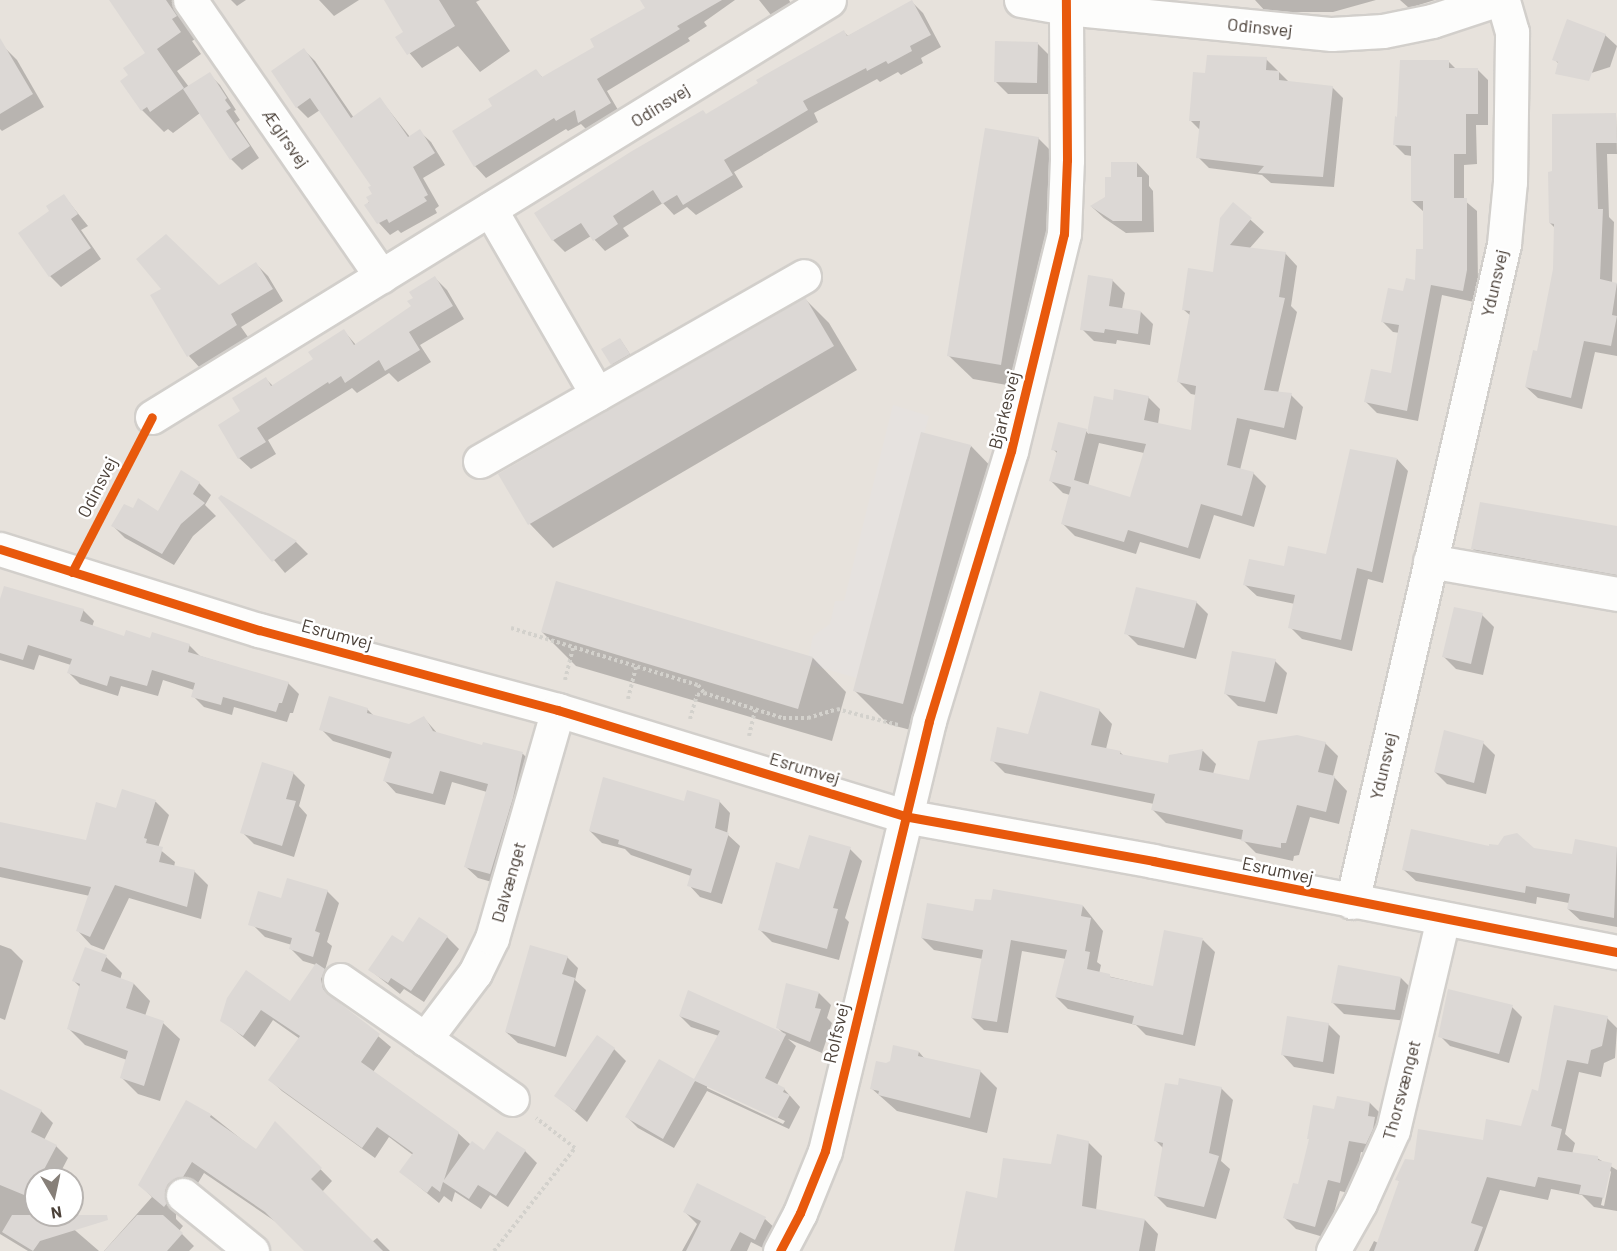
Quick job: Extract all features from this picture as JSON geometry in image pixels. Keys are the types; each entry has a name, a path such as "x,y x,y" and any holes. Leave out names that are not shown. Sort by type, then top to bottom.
{"street":[{"name":"Ægirsvej","path":"190,0 381,276"},
{"name":"Odinsvej","path":"152,417 829,0"},
{"name":"Odinsvej","path":"1021,0 1332,34 1383,31 1432,21 1496,0"},
{"name":"Ydunsvej","path":"1352,902 1504,244 1510,182 1512,32 1503,0"},
{"name":"Bjarkesvej","path":"904,816 926,732 1011,451 1064,234 1067,160 1066,4"},
{"path":"490,209 597,394"},
{"path":"480,461 804,276"},
{"name":"Esrumvej","path":"0,549 259,630 558,710 904,816 1153,861 1352,902 1617,952"},
{"path":"1430,561 1617,594"},
{"name":"Dalvænget","path":"425,1039 475,973 492,938 558,710"},
{"name":"Rolfsvej","path":"780,1251 800,1213 825,1151 904,816"},
{"name":"Thorsvænget","path":"1333,1251 1360,1203 1393,1130 1443,919"},
{"path":"340,980 512,1099"},
{"path":"183,1195 234,1245"}],"path":[{"path":"511,628 698,685 704,693 783,718 808,718 837,709 926,732"},
{"path":"494,1251 575,1148 512,1099"}],"shaded area":[{"path":"0,0 1617,0 1617,1251 0,1251"},
{"path":"893,405 929,416 857,678 807,664 813,636 830,624 835,601 844,601"}],"building":[{"path":"109,0 166,0 177,16 172,19 181,32 157,49 184,88 150,112 147,107 141,111 120,81 128,75 123,68 145,53"},
{"path":"384,0 439,0 455,26 407,55 395,37 403,32"},
{"path":"640,0 722,0 677,26 680,29 597,79 611,103 578,123 575,110 556,121 554,118 474,167 452,131 492,106 488,99 536,69 542,77 594,47 590,39 645,8"},
{"path":"912,0 931,35 910,46 912,51 888,64 886,61 867,71 866,68 803,101 808,110 724,160 733,175 683,205 677,195 662,204 653,190 613,216 618,224 593,241 581,223 552,241 534,213 632,151 703,110 706,114 758,83 756,80 844,30 847,36"},
{"path":"1567,19 1606,34 1589,81 1555,74 1558,62 1552,60"},
{"path":"0,38 33,94 0,114"},
{"path":"995,41 1038,42 1037,83 994,82"},
{"path":"304,48 351,118 380,97 408,137 420,129 435,153 413,167 428,195 424,197 427,201 389,223 387,219 377,224 364,205 369,202 366,197 372,194 368,187 371,186 310,98 296,108 271,71"},
{"path":"1207,55 1267,57 1266,70 1279,71 1279,80 1333,86 1323,177 1258,173 1264,166 1196,158 1200,121 1189,121 1193,72 1205,73"},
{"path":"1400,60 1449,60 1449,68 1478,68 1478,114 1466,114 1466,154 1454,154 1454,198 1467,198 1467,270 1463,291 1431,285 1407,411 1364,402 1371,369 1391,373 1399,325 1381,322 1388,288 1403,291 1406,278 1415,280 1416,249 1423,249 1423,201 1411,201 1411,146 1393,145"},
{"path":"210,72 227,98 225,100 231,108 226,111 250,146 230,160 183,89"},
{"path":"1616,113 1617,143 1596,143 1598,209 1603,209 1600,279 1617,283 1612,315 1617,316 1611,346 1584,341 1571,398 1525,387 1533,350 1537,351 1553,269 1554,224 1549,223 1548,172 1552,171 1552,114"},
{"path":"985,128 1039,137 1001,365 947,356"},
{"path":"1111,162 1137,162 1137,177 1142,177 1142,221 1113,221 1090,206 1105,197 1105,177 1111,177"},
{"path":"64,194 78,214 71,219 91,248 49,277 18,233 49,211 46,206"},
{"path":"1233,202 1252,218 1230,245 1286,252 1279,297 1285,298 1264,390 1292,393 1284,428 1237,418 1227,465 1254,472 1242,516 1201,504 1188,548 1128,530 1124,542 1061,524 1071,487 1049,481 1057,451 1051,450 1058,422 1087,429 1074,480 1130,497 1146,444 1087,433 1094,396 1113,400 1114,389 1149,396 1144,420 1191,430 1196,386 1177,382 1190,311 1182,310 1188,268 1213,272 1220,218"},
{"path":"166,234 219,285 256,262 273,289 231,314 237,325 187,357 150,295 161,289 136,259"},
{"path":"1088,275 1113,279 1109,306 1141,311 1138,334 1105,329 1104,333 1080,330"},
{"path":"435,276 453,306 409,332 420,350 385,371 379,360 345,383 341,376 329,384 328,382 257,428 266,442 238,459 218,425 240,411 232,398 266,377 271,386 313,359 308,352 344,329 354,345 411,306 407,301 413,298 409,292"},
{"path":"805,297 834,346 528,525 498,474"},
{"path":"620,338 630,354 611,365 601,349"},
{"path":"921,432 971,445 903,704 853,691"},
{"path":"1350,449 1397,458 1372,572 1357,568 1341,640 1288,628 1295,595 1243,585 1249,559 1284,566 1288,546 1326,554"},
{"path":"181,470 200,482 193,494 205,503 181,524 162,554 111,526 124,504 133,508 138,498 158,511"},
{"path":"221,495 297,541 272,562 218,498"},
{"path":"1480,502 1617,526 1617,575 1471,549"},
{"path":"556,581 813,657 798,709 541,632"},
{"path":"4,586 84,609 80,621 124,636 126,630 150,638 152,632 190,644 188,652 289,682 282,703 279,703 276,712 223,697 221,705 191,697 195,683 152,670 147,686 110,676 107,686 67,673 72,659 28,645 23,660 0,653 0,599"},
{"path":"1136,587 1197,601 1184,648 1124,634"},
{"path":"1454,607 1483,613 1471,664 1442,657"},
{"path":"1232,651 1276,659 1265,702 1224,694"},
{"path":"1040,691 1100,709 1091,745 1121,751 1120,754 1168,763 1169,755 1203,749 1199,770 1249,780 1258,741 1297,735 1326,742 1318,772 1335,776 1326,812 1297,805 1286,843 1281,843 1281,848 1241,841 1243,830 1151,810 1155,794 990,761 997,727 1028,734"},
{"path":"329,696 368,708 367,713 409,724 424,716 433,731 482,745 483,742 523,752 513,798 490,874 464,867 488,784 440,771 433,794 383,781 392,752 319,730"},
{"path":"1444,730 1484,741 1474,783 1434,772"},
{"path":"262,762 294,772 286,799 296,801 282,846 240,833"},
{"path":"603,777 684,801 687,790 720,800 715,828 729,833 711,893 687,886 692,869 618,844 619,840 589,831"},
{"path":"122,789 156,800 144,838 147,839 146,843 163,847 159,862 195,870 187,907 115,885 90,937 76,931 91,887 0,867 0,822 86,840 96,802 116,808"},
{"path":"1411,829 1489,846 1489,844 1498,845 1504,836 1517,833 1534,848 1572,854 1575,839 1617,847 1614,918 1567,909 1570,894 1526,886 1525,893 1402,870"},
{"path":"809,835 851,847 833,908 838,909 827,949 758,930 776,862 799,869"},
{"path":"287,878 328,890 315,931 320,933 313,957 289,949 292,938 248,925 258,891 281,898"},
{"path":"993,889 1083,905 1081,916 1091,918 1085,951 1090,952 1087,969 1110,974 1110,977 1153,986 1164,930 1203,938 1183,1035 1132,1024 1134,1016 1055,997 1067,950 1011,940 997,1022 971,1018 983,950 921,938 927,903 973,911 975,899 991,900"},
{"path":"419,917 448,936 411,991 391,978 388,983 368,970 392,935 403,942"},
{"path":"530,945 568,956 562,974 575,978 555,1047 505,1032"},
{"path":"85,947 107,955 101,971 134,983 126,1008 164,1021 144,1086 120,1078 128,1051 67,1029 80,984 72,981"},
{"path":"316,963 325,969 321,979 323,989 380,1034 361,1062 459,1132 444,1180 472,1141 484,1150 497,1131 526,1150 496,1196 478,1185 469,1199 443,1182 440,1192 432,1186 427,1193 399,1172 413,1153 377,1127 362,1148 268,1080 300,1036 261,1010 243,1036 220,1021 227,998 246,970 290,1001"},
{"path":"1338,965 1401,977 1395,1010 1331,1003"},
{"path":"786,983 819,992 815,1008 821,1009 810,1042 776,1028"},
{"path":"1448,989 1513,1005 1499,1054 1438,1037"},
{"path":"688,990 786,1034 765,1078 785,1088 783,1092 790,1095 777,1119 695,1081 663,1139 625,1117 659,1059 694,1079 720,1031 679,1016"},
{"path":"1554,1005 1608,1016 1602,1046 1591,1050 1588,1064 1567,1060 1551,1126 1562,1129 1557,1150 1598,1156 1598,1160 1612,1163 1604,1198 1579,1194 1581,1185 1538,1177 1535,1187 1487,1177 1471,1223 1483,1227 1474,1251 1374,1251 1399,1181 1395,1180 1405,1159 1414,1160 1418,1129 1483,1140 1486,1119 1521,1126 1532,1089 1538,1091"},
{"path":"1287,1016 1329,1023 1323,1062 1281,1055"},
{"path":"597,1035 615,1048 575,1111 554,1096"},
{"path":"893,1045 919,1051 918,1056 981,1070 970,1118 878,1095 879,1091 870,1089 876,1061 886,1063 890,1061"},
{"path":"1179,1078 1222,1087 1209,1153 1219,1156 1204,1207 1154,1196 1163,1143 1154,1141 1165,1083 1178,1085"},
{"path":"0,1089 42,1110 31,1132 57,1145 45,1167 24,1167 24,1195 0,1185"},
{"path":"1337,1096 1370,1102 1368,1116 1375,1117 1373,1129 1366,1144 1349,1141 1340,1183 1328,1180 1315,1227 1283,1218 1293,1183 1298,1184 1309,1139 1307,1139 1313,1105 1334,1109"},
{"path":"186,1100 211,1114 210,1117 256,1149 275,1121 322,1168 311,1179 383,1251 304,1251 265,1212 192,1162 183,1177 176,1178 168,1184 165,1191 167,1203 164,1207 138,1185"},
{"path":"1057,1134 1089,1141 1082,1206 1145,1219 1139,1251 954,1251 966,1191 997,1198 1003,1158 1051,1164"},
{"path":"697,1183 766,1217 755,1240 740,1232 730,1251 686,1251 701,1221 683,1212"},
{"path":"12,1215 24,1215 24,1227 84,1227 84,1215 107,1215 108,1220 40,1241 33,1251 2,1232"},
{"path":"137,1215 163,1215 183,1233 167,1251 104,1251"}],"cycle path":[{"path":"780,1251 800,1213 825,1151 929,721 1011,451 1064,234 1067,160 1066,0"},
{"path":"72,572 152,417"},
{"path":"0,549 259,630 558,710 904,816 1153,861 1617,952"}]}
